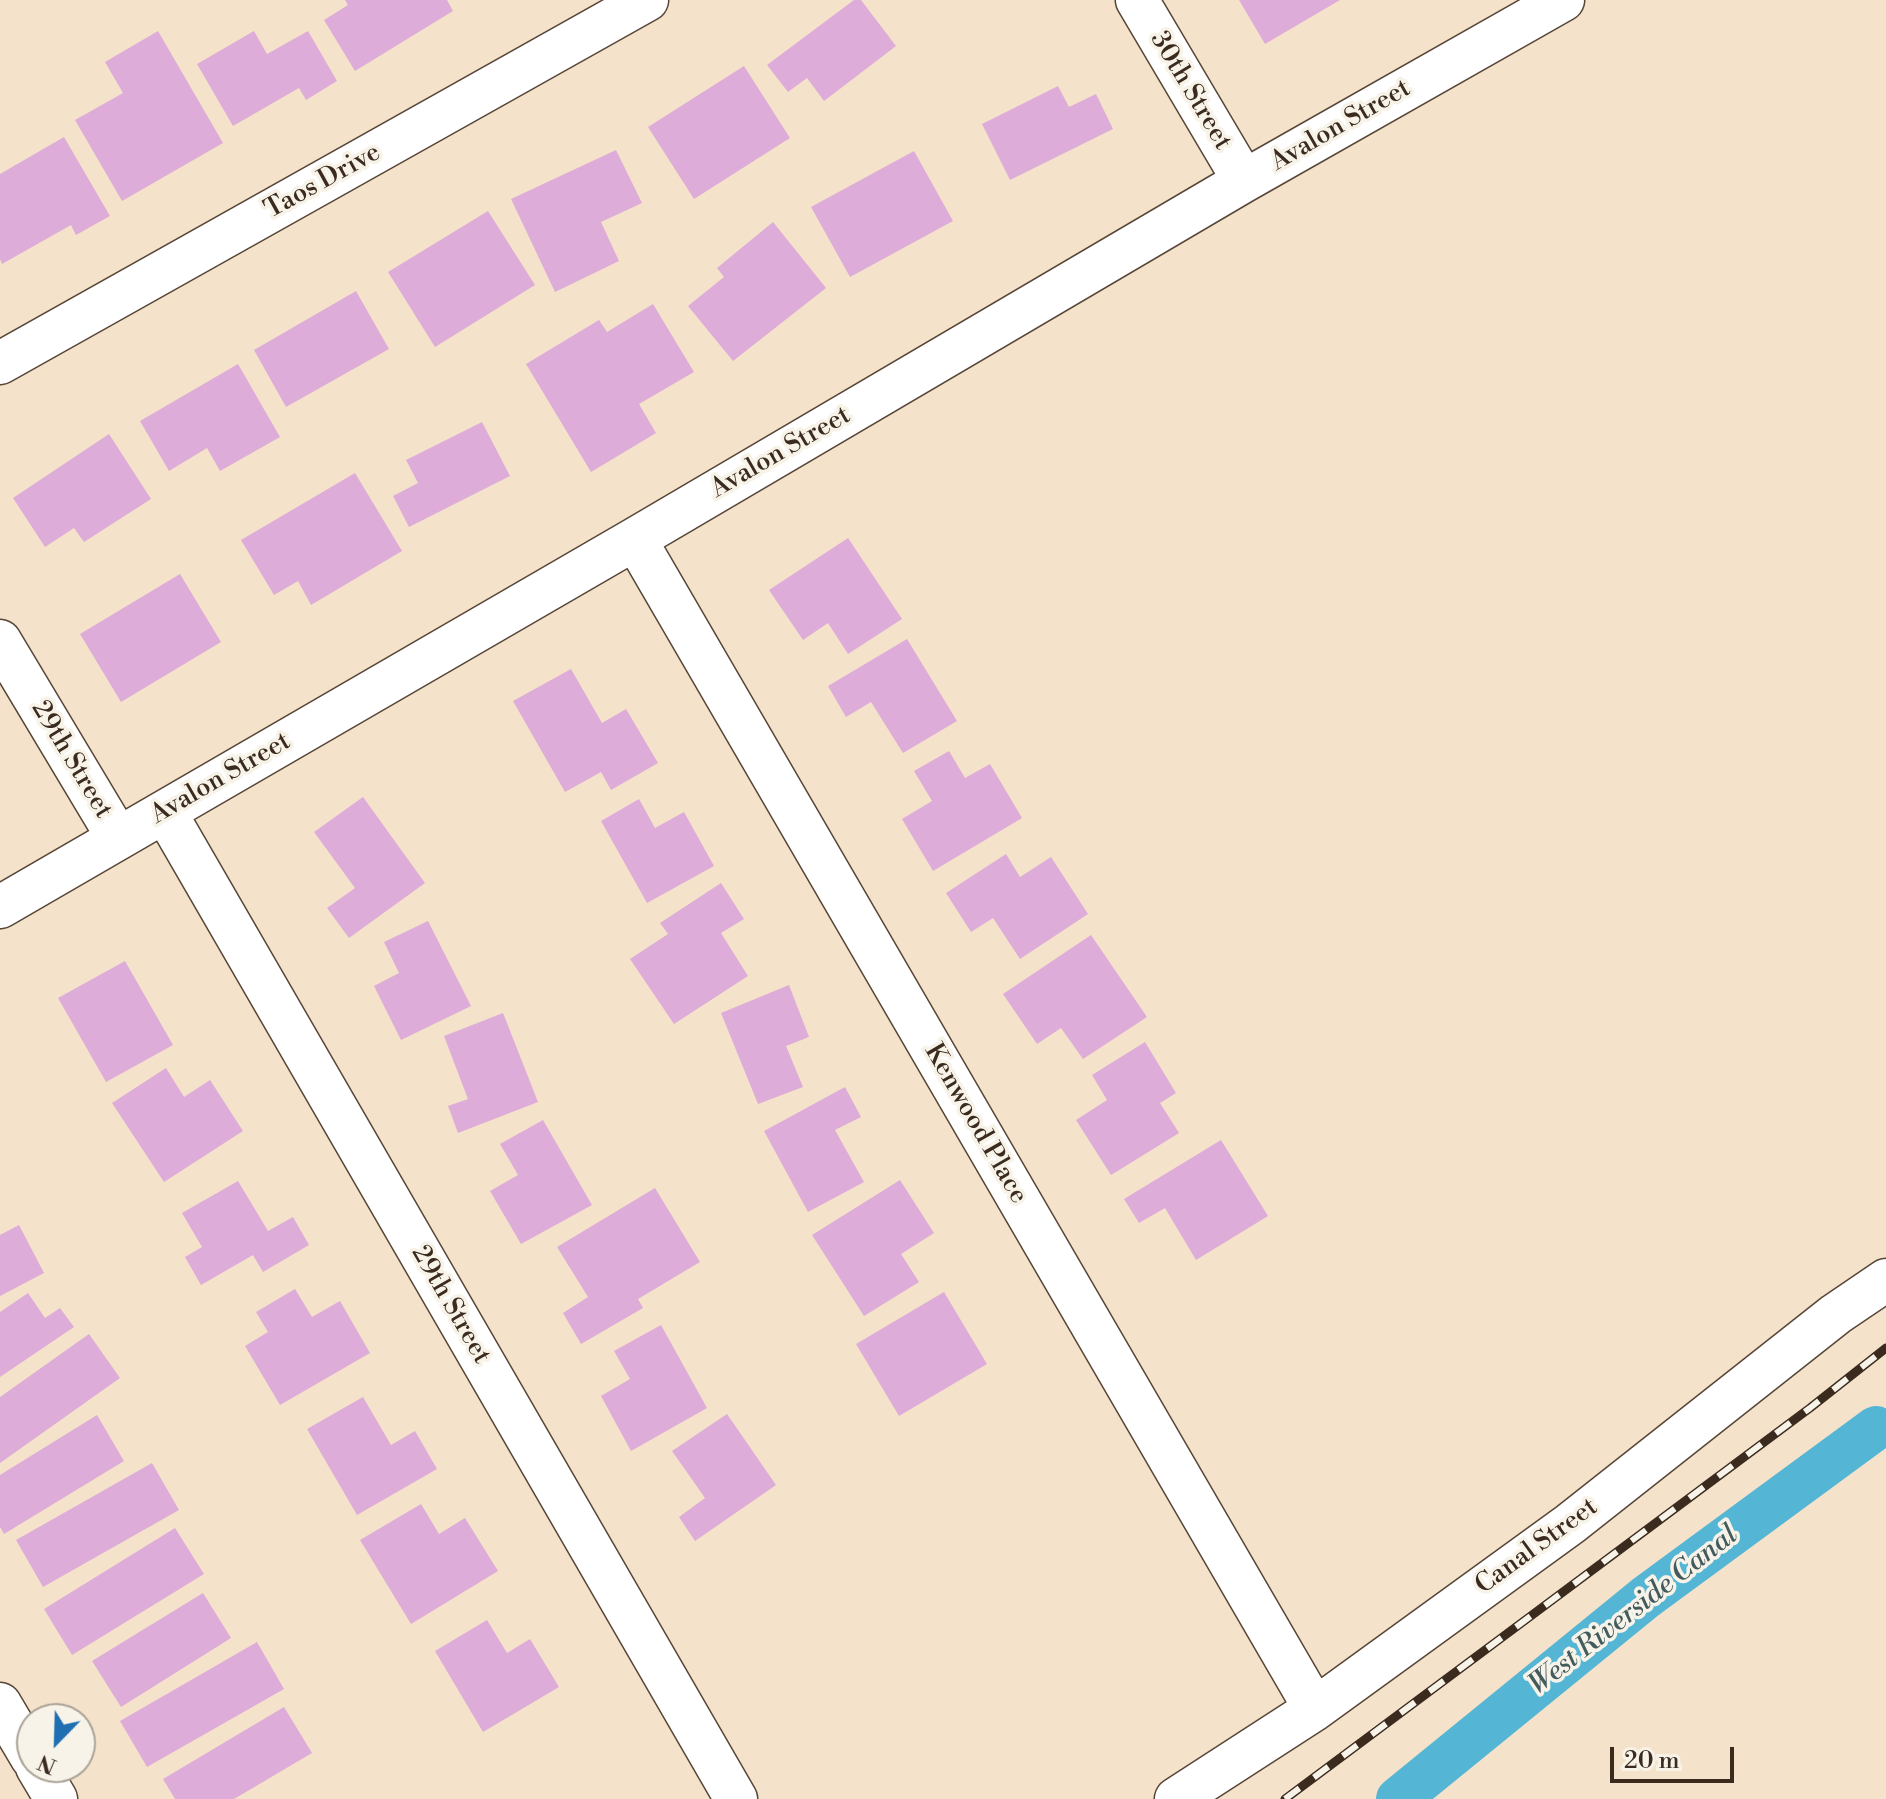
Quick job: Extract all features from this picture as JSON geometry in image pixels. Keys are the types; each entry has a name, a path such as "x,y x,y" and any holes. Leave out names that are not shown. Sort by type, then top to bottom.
{"street":[{"name":"Taos Drive","path":"0,363 647,0"},
{"name":"30th Street","path":"1137,0 1244,181"},
{"name":"Avalon Street","path":"0,907 1244,181 1563,0"},
{"name":"Kenwood Place","path":"635,539 1315,1709"},
{"name":"29th Street","path":"0,641 118,838"},
{"name":"29th Street","path":"165,812 736,1799"},
{"name":"Canal Street","path":"1176,1799 1315,1709 1570,1524 1836,1314 1886,1280"},
{"path":"0,1704 16,1731"}],"building":[{"path":"345,0 447,0 453,11 355,71 324,20 348,5"},
{"path":"854,0 861,0 896,46 824,101 807,78 788,92 767,65"},
{"path":"1239,0 1340,0 1265,44"},
{"path":"158,31 223,143 122,201 75,120 123,93 105,62"},
{"path":"254,31 267,54 308,31 337,81 306,100 299,88 233,126 197,64"},
{"path":"744,66 790,138 694,199 648,127"},
{"path":"1058,86 1069,107 1096,94 1113,129 1010,180 982,124"},
{"path":"64,137 110,216 76,235 71,225 2,264 0,174"},
{"path":"616,150 642,203 601,222 619,261 555,292 511,199"},
{"path":"914,151 953,221 850,277 811,207"},
{"path":"488,211 535,285 435,347 388,272"},
{"path":"773,222 826,288 733,361 688,306 724,277 717,268"},
{"path":"356,291 389,349 286,407 254,350"},
{"path":"653,304 694,372 639,404 656,433 591,472 526,364 599,320 607,332"},
{"path":"238,364 280,437 220,471 207,448 169,471 140,421"},
{"path":"482,422 510,476 409,527 393,496 418,483 406,460"},
{"path":"109,434 151,499 84,542 74,528 45,547 13,498"},
{"path":"355,473 402,551 311,605 298,581 274,595 241,540"},
{"path":"848,538 902,619 848,654 828,623 803,640 769,590"},
{"path":"180,574 221,642 121,702 80,634"},
{"path":"907,639 957,721 903,753 871,702 846,717 828,686"},
{"path":"571,669 602,723 626,709 658,763 611,790 601,772 565,792 513,701"},
{"path":"949,751 965,778 990,764 1022,818 933,871 902,819 932,801 914,771"},
{"path":"363,797 425,883 349,938 327,908 355,888 314,832"},
{"path":"639,799 655,828 684,812 714,866 647,903 601,821"},
{"path":"1006,854 1020,877 1051,857 1088,914 1020,959 993,918 971,932 946,893"},
{"path":"721,883 744,919 721,933 748,976 674,1024 630,959 668,934 660,923"},
{"path":"428,921 471,1006 401,1040 374,986 399,973 384,942"},
{"path":"1091,935 1147,1017 1083,1059 1061,1028 1037,1044 1003,994"},
{"path":"125,961 173,1045 106,1082 58,998"},
{"path":"789,985 809,1037 786,1046 803,1087 758,1104 721,1013"},
{"path":"503,1013 538,1102 458,1133 448,1106 468,1099 444,1036"},
{"path":"1145,1042 1176,1093 1160,1103 1179,1133 1111,1175 1076,1120 1107,1100 1092,1075"},
{"path":"166,1068 184,1097 210,1080 243,1131 164,1182 112,1103"},
{"path":"845,1087 861,1117 835,1130 864,1182 808,1212 764,1131"},
{"path":"543,1120 592,1205 521,1244 490,1191 518,1175 500,1144"},
{"path":"1221,1140 1268,1216 1196,1260 1165,1208 1139,1223 1124,1199"},
{"path":"900,1180 934,1233 901,1254 919,1282 864,1316 812,1235"},
{"path":"238,1181 268,1231 293,1217 309,1245 263,1272 253,1255 201,1285 185,1257 202,1247 182,1213"},
{"path":"655,1188 700,1262 638,1299 643,1308 581,1344 563,1313 588,1297 557,1247"},
{"path":"19,1225 44,1273 0,1296 0,1235"},
{"path":"295,1289 312,1317 340,1301 370,1353 280,1405 245,1346 268,1332 256,1312"},
{"path":"944,1292 987,1364 899,1416 856,1344"},
{"path":"28,1293 45,1318 60,1308 74,1327 0,1377 0,1312"},
{"path":"661,1325 707,1408 631,1451 601,1396 630,1379 614,1351"},
{"path":"89,1334 120,1378 0,1463 0,1397"},
{"path":"363,1397 391,1445 415,1431 437,1469 357,1515 307,1429"},
{"path":"727,1414 776,1485 695,1541 679,1517 705,1498 672,1451"},
{"path":"97,1415 124,1461 4,1534 0,1527 0,1475"},
{"path":"152,1463 179,1510 43,1587 16,1540"},
{"path":"421,1504 439,1534 465,1518 498,1571 411,1624 360,1540"},
{"path":"175,1528 204,1574 72,1655 44,1609"},
{"path":"203,1593 231,1638 121,1707 92,1661"},
{"path":"487,1620 507,1653 530,1639 559,1687 483,1732 435,1651"},
{"path":"257,1642 284,1689 147,1767 120,1721"},
{"path":"284,1707 312,1753 234,1799 175,1799 163,1779"}],"waterway":[{"name":"West Riverside Canal","path":"1398,1799 1646,1597 1876,1428"}],"railway":[{"path":"1285,1799 1886,1348"}]}
